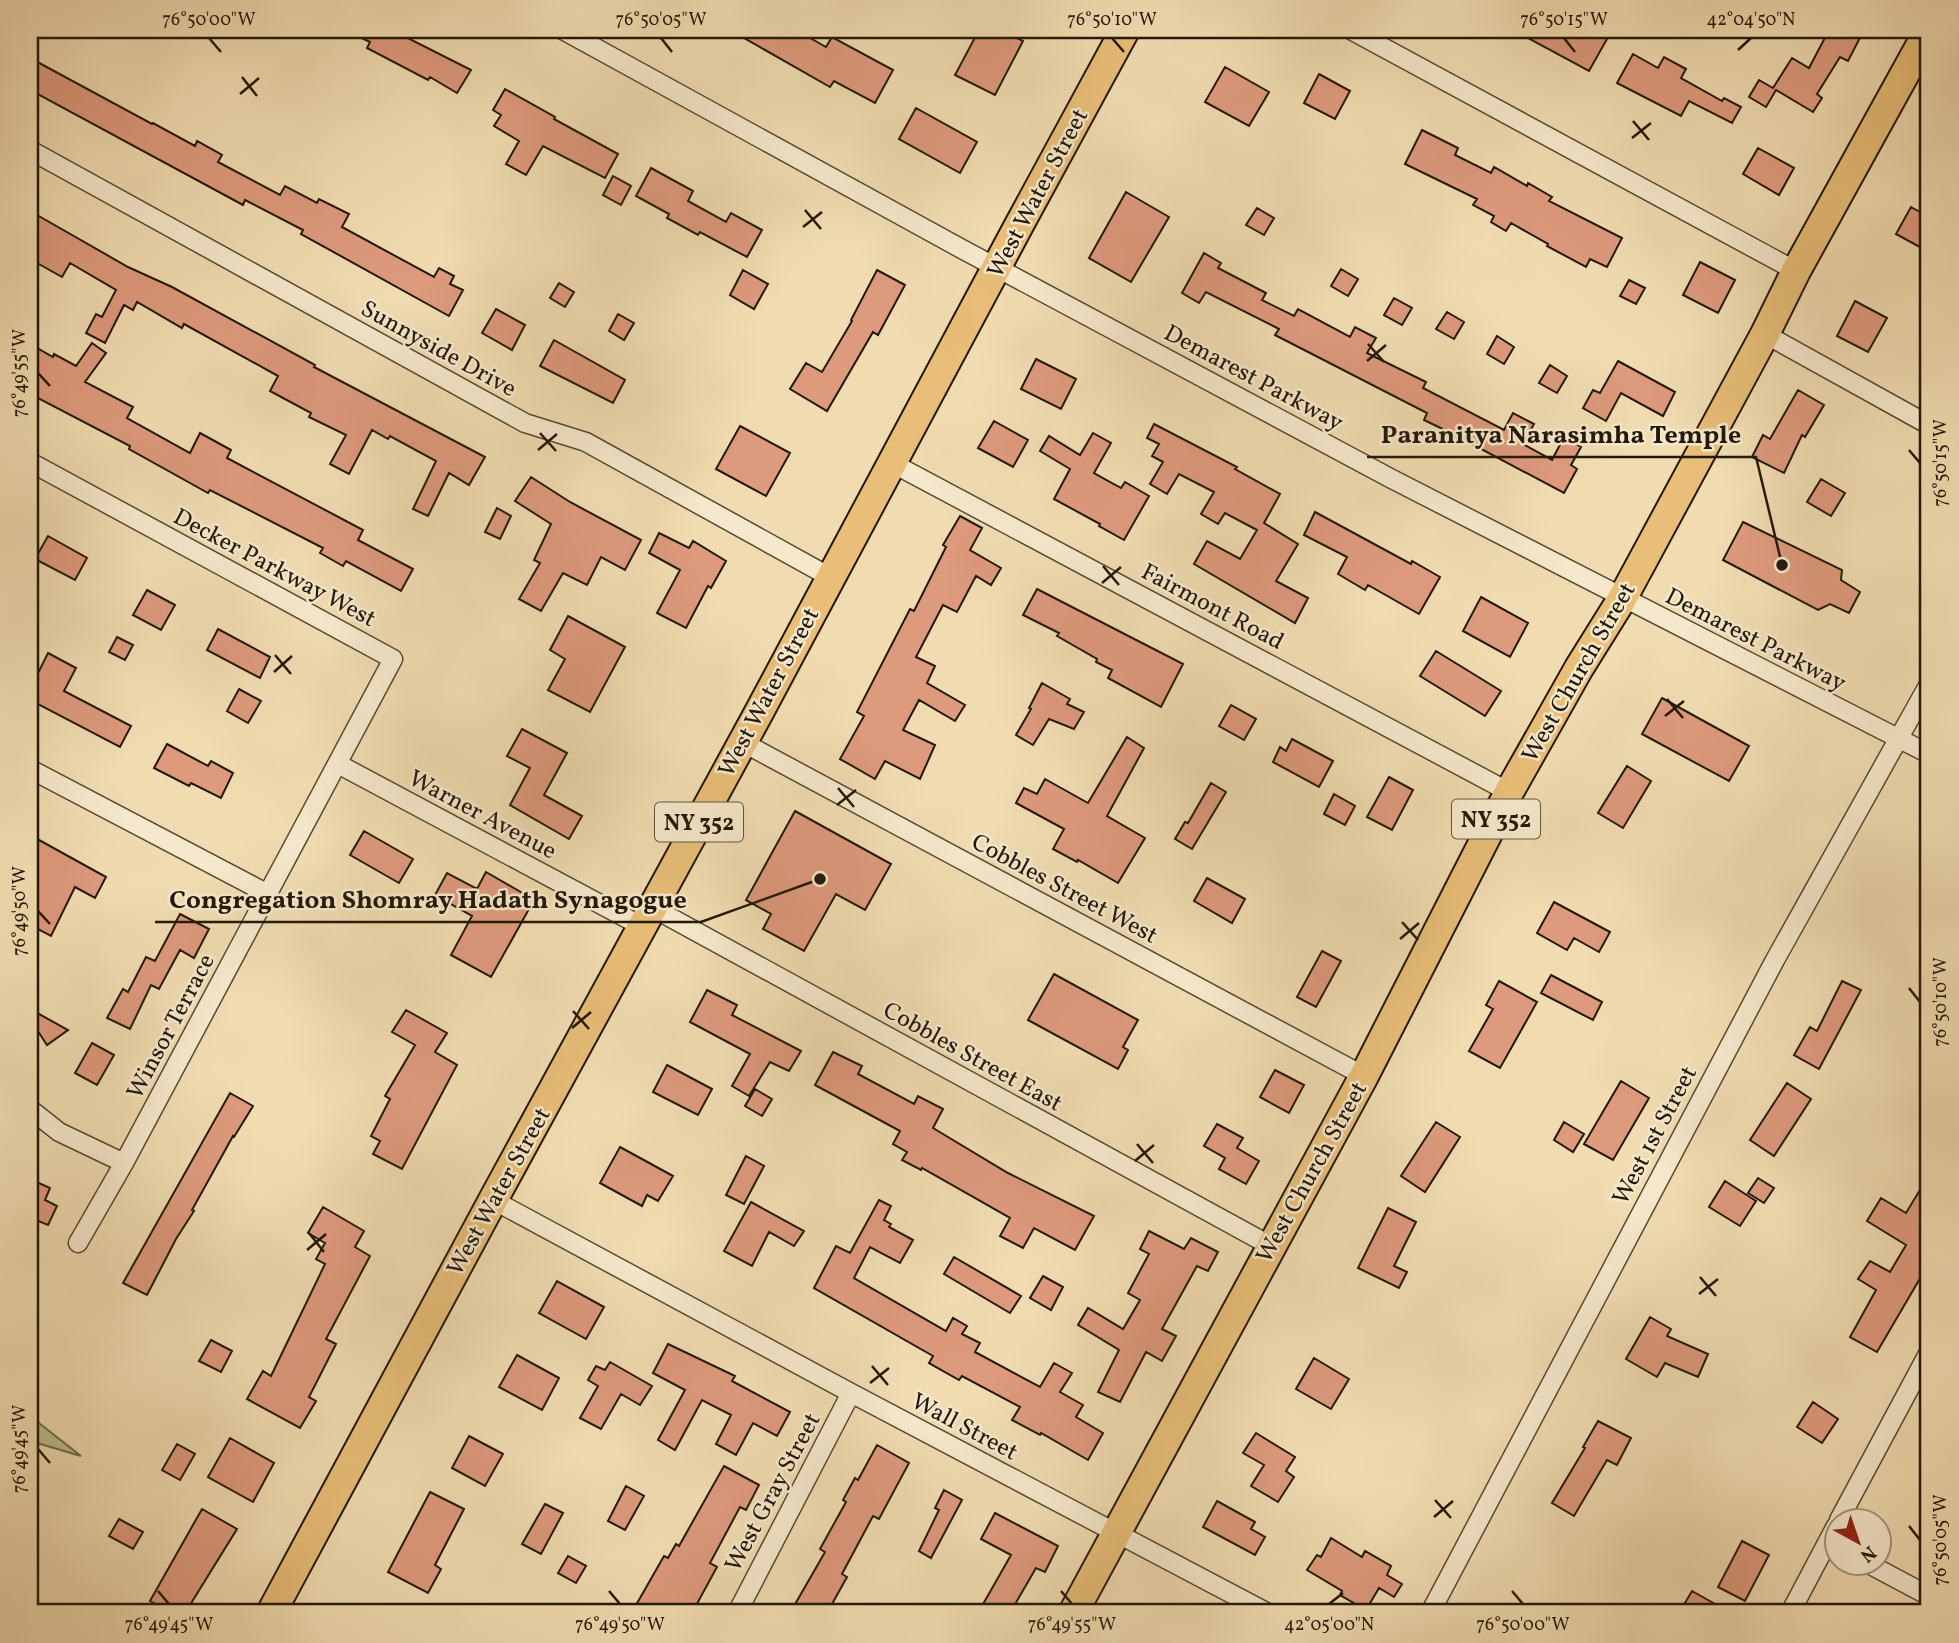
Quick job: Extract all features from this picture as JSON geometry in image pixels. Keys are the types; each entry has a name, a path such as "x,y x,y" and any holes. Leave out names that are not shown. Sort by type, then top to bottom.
{"main road":[{"name":"West Water Street","path":"271,1613 1125,30"},
{"name":"West Church Street","path":"1073,1613 1364,1076 1509,792 1579,668 1622,599 1765,334 1796,271 1928,30"}],"street":[{"name":"Demarest Parkway","path":"563,30 1390,478 1929,754"},
{"path":"1351,30 1796,271"},
{"name":"Sunnyside Drive","path":"30,150 525,423 586,442 830,578"},
{"path":"1765,334 1929,425"},
{"name":"Decker Parkway West","path":"30,462 393,659 338,764"},
{"name":"Fairmont Road","path":"892,463 1509,792"},
{"name":"West 1st Street","path":"1430,1613 1774,960 1929,684"},
{"name":"Cobbles Street West","path":"743,742 1364,1076"},
{"name":"Winsor Terrace","path":"78,1243 124,1163 338,764"},
{"name":"Warner Avenue","path":"338,764 648,917"},
{"path":"30,769 268,894"},
{"name":"Cobbles Street East","path":"648,917 1271,1246"},
{"path":"30,1109 59,1132 124,1163"},
{"name":"Wall Street","path":"493,1200 851,1393 1269,1613"},
{"path":"1847,1506 1929,1352"},
{"name":"West Gray Street","path":"737,1613 851,1393"},
{"path":"1790,1613 1822,1561"},
{"path":"1890,1576 1929,1596"}],"green space":[{"path":"30,1416 81,1456 30,1441"}],"building":[{"path":"345,30 392,30 471,70 457,93 430,77 428,80 367,48 370,42"},
{"path":"730,30 796,30 826,47 832,37 893,70 875,103 834,81 830,87"},
{"path":"979,30 1000,30 1023,41 995,95 955,75"},
{"path":"1513,30 1612,30 1589,71"},
{"path":"1829,30 1864,30 1848,61 1840,57 1817,94 1822,98 1813,112 1776,90 1766,107 1749,97 1759,80 1773,88 1792,58 1809,68"},
{"path":"1633,54 1658,68 1664,57 1686,69 1681,78 1722,101 1724,98 1741,107 1732,123 1689,101 1681,116 1617,83"},
{"path":"30,58 195,146 197,141 222,155 218,162 280,195 285,186 317,203 319,199 349,214 342,227 434,277 439,268 454,276 450,284 463,290 449,316 301,234 303,230 245,200 243,205 30,90"},
{"path":"1225,67 1269,92 1249,126 1205,102"},
{"path":"1319,74 1350,91 1335,119 1304,103"},
{"path":"505,89 618,154 605,178 543,146 526,175 506,164 519,141 494,126 501,115 493,110"},
{"path":"916,108 977,142 960,173 899,139"},
{"path":"1422,130 1458,148 1455,155 1491,173 1494,167 1527,186 1528,183 1552,197 1549,201 1622,238 1607,267 1590,259 1586,267 1511,223 1506,231 1491,222 1494,216 1473,205 1477,199 1405,164"},
{"path":"1758,148 1794,168 1779,195 1743,174"},
{"path":"651,168 693,191 688,201 726,222 731,213 762,230 747,257 667,218 669,214 636,196"},
{"path":"613,176 631,186 621,205 603,195"},
{"path":"1126,192 1169,217 1131,282 1089,258"},
{"path":"1911,207 1929,217 1929,252 1896,234"},
{"path":"1257,208 1274,218 1264,235 1246,225"},
{"path":"30,211 128,267 172,287 315,365 314,367 485,457 469,485 449,473 428,516 413,509 436,461 390,436 388,439 372,430 349,474 330,464 346,435 309,417 311,413 270,391 278,376 184,324 182,328 137,302 133,310 124,305 105,343 86,333 96,314 102,317 116,290 70,263 62,277 30,259"},
{"path":"1204,253 1221,263 1218,268 1266,293 1262,300 1294,316 1298,309 1350,337 1355,327 1376,338 1367,353 1426,382 1423,388 1504,430 1513,413 1534,424 1523,444 1552,460 1564,437 1581,447 1571,465 1577,469 1564,493 1424,420 1427,413 1275,335 1279,329 1206,292 1199,303 1182,293"},
{"path":"1700,262 1735,280 1718,313 1683,295"},
{"path":"1341,269 1358,279 1348,296 1331,286"},
{"path":"743,270 768,284 754,309 730,295"},
{"path":"877,270 905,285 878,335 873,332 827,411 790,389 806,363 822,372 852,321"},
{"path":"1629,280 1645,288 1636,304 1620,296"},
{"path":"559,283 574,292 565,307 550,298"},
{"path":"1394,298 1412,308 1402,325 1384,315"},
{"path":"1855,301 1887,318 1868,352 1837,336"},
{"path":"496,309 525,325 512,350 482,333"},
{"path":"1447,312 1464,322 1454,339 1436,329"},
{"path":"618,314 634,323 624,340 609,331"},
{"path":"1497,336 1514,347 1504,364 1487,354"},
{"path":"554,340 625,380 613,403 540,366"},
{"path":"92,343 106,353 85,382 133,407 127,418 190,453 200,433 231,450 227,458 363,530 358,540 413,569 401,591 346,561 343,566 320,553 323,548 210,490 208,493 129,449 130,446 30,394 30,344 76,366"},
{"path":"1036,359 1076,379 1061,409 1021,389"},
{"path":"1618,361 1675,392 1663,416 1621,393 1606,421 1583,408 1593,390 1600,393"},
{"path":"1550,365 1567,376 1557,393 1539,383"},
{"path":"1798,390 1824,405 1805,437 1802,435 1784,473 1752,457 1763,435 1770,439"},
{"path":"994,421 1028,440 1013,467 978,448"},
{"path":"1154,424 1237,467 1235,469 1280,494 1264,523 1298,544 1276,581 1308,598 1295,623 1194,564 1207,541 1240,559 1257,530 1225,513 1218,524 1201,514 1214,492 1179,474 1167,494 1150,484 1163,462 1152,456 1159,444 1147,438"},
{"path":"740,426 790,453 766,496 716,469"},
{"path":"1093,433 1111,443 1094,473 1121,488 1125,482 1149,496 1124,540 1054,499 1070,469 1040,451 1049,436 1080,455"},
{"path":"531,477 570,502 641,540 625,570 601,557 587,585 563,573 541,611 519,599 540,563 534,560 551,524 515,501"},
{"path":"1821,479 1845,493 1831,516 1807,502"},
{"path":"497,508 511,516 500,539 485,532"},
{"path":"1315,512 1440,577 1419,614 1368,585 1365,590 1338,574 1347,557 1304,535"},
{"path":"960,516 982,528 970,550 1001,568 991,585 976,576 957,612 943,605 916,657 935,666 927,683 965,705 955,721 919,700 903,730 935,745 920,779 885,761 875,779 840,759 864,716 857,712 910,609 914,611 946,547 943,545"},
{"path":"1743,522 1842,570 1841,580 1860,592 1849,613 1830,604 1818,610 1723,560"},
{"path":"659,533 689,548 693,541 726,561 711,588 708,586 686,628 657,613 680,570 649,553"},
{"path":"48,536 87,558 75,580 35,559"},
{"path":"1037,589 1183,664 1161,707 1108,678 1112,670 1057,636 1059,633 1023,615"},
{"path":"147,590 175,605 161,630 133,615"},
{"path":"1481,597 1528,623 1510,657 1463,631"},
{"path":"568,616 625,647 590,712 548,690 565,659 550,650"},
{"path":"218,629 270,657 260,678 207,650"},
{"path":"117,637 133,645 125,660 109,652"},
{"path":"1436,651 1501,691 1485,716 1420,676"},
{"path":"48,653 76,668 64,691 131,726 120,747 30,700 30,689"},
{"path":"1042,683 1070,699 1067,704 1084,712 1074,729 1049,719 1033,745 1016,735"},
{"path":"239,689 261,701 248,723 227,711"},
{"path":"1662,698 1749,746 1729,781 1642,734"},
{"path":"1231,705 1256,719 1244,740 1219,726"},
{"path":"522,729 567,753 544,795 582,816 569,839 510,805 530,768 507,756"},
{"path":"1127,737 1144,748 1107,816 1145,838 1118,883 1053,849 1064,829 1016,803 1024,788 1037,794 1045,779 1088,803"},
{"path":"1292,739 1333,761 1319,787 1273,762 1280,747 1286,751"},
{"path":"167,744 208,766 211,761 233,773 221,798 191,783 189,786 154,768"},
{"path":"1627,766 1651,781 1623,828 1598,813"},
{"path":"1389,777 1413,790 1392,830 1367,817"},
{"path":"1211,783 1226,792 1192,849 1175,839 1185,822 1188,823"},
{"path":"1334,794 1355,806 1345,825 1324,814"},
{"path":"795,811 891,864 865,910 836,894 804,951 763,929 771,914 746,900"},
{"path":"364,831 413,859 399,883 350,855"},
{"path":"30,835 106,877 95,898 75,887 51,936 30,925"},
{"path":"486,872 526,895 520,905 529,909 491,977 451,955 472,916 435,895 447,873 477,889"},
{"path":"1207,878 1245,899 1232,923 1194,901"},
{"path":"1554,902 1610,932 1599,952 1574,938 1567,950 1537,933"},
{"path":"180,914 209,929 194,958 180,950 159,989 151,985 130,1029 107,1018 123,989 128,992 146,957 155,961"},
{"path":"1322,951 1341,961 1316,1007 1297,997"},
{"path":"1054,974 1138,1020 1123,1047 1128,1050 1118,1069 1028,1020"},
{"path":"1551,975 1602,1002 1593,1020 1541,993"},
{"path":"1499,981 1537,1002 1500,1068 1469,1051 1493,1009 1486,1005"},
{"path":"1842,981 1861,990 1819,1069 1794,1055 1810,1027 1817,1031"},
{"path":"707,990 737,1005 732,1015 801,1051 789,1071 770,1062 749,1096 732,1086 750,1054 690,1022"},
{"path":"30,1009 68,1030 47,1045 30,1019"},
{"path":"406,1010 447,1033 435,1052 457,1065 402,1169 373,1154 380,1141 371,1136 390,1099 385,1096 415,1045 392,1032"},
{"path":"92,1043 114,1055 97,1085 75,1073"},
{"path":"833,1052 862,1066 858,1074 914,1104 918,1096 943,1109 933,1128 1008,1173 1094,1216 1075,1250 1034,1228 1023,1248 1000,1236 1010,1218 922,1168 921,1170 902,1160 907,1152 893,1144 900,1131 815,1085"},
{"path":"667,1065 712,1089 698,1115 653,1092"},
{"path":"1275,1070 1304,1085 1289,1113 1260,1097"},
{"path":"1621,1081 1649,1098 1613,1160 1584,1144"},
{"path":"1787,1083 1811,1099 1774,1156 1750,1140"},
{"path":"755,1089 772,1099 762,1116 745,1106"},
{"path":"230,1093 253,1106 233,1136 147,1295 123,1283"},
{"path":"1436,1122 1460,1137 1425,1192 1401,1176"},
{"path":"1564,1122 1584,1134 1573,1152 1554,1140"},
{"path":"1217,1124 1243,1138 1237,1148 1259,1161 1246,1184 1219,1169 1225,1158 1204,1146"},
{"path":"620,1147 673,1176 658,1201 647,1195 642,1206 600,1183"},
{"path":"746,1156 764,1166 744,1204 726,1195"},
{"path":"1929,1175 1929,1263 1877,1352 1850,1337 1876,1290 1858,1279 1870,1261 1890,1272 1906,1245 1867,1221 1881,1198 1906,1213"},
{"path":"1758,1178 1774,1188 1764,1203 1748,1193"},
{"path":"30,1179 50,1188 45,1200 57,1206 48,1225 36,1220 30,1232"},
{"path":"1725,1181 1756,1201 1740,1226 1709,1207"},
{"path":"879,1200 891,1206 884,1220 891,1224 889,1227 913,1240 900,1263 870,1247 854,1278 946,1331 953,1318 967,1326 962,1334 980,1343 975,1352 1040,1387 1054,1363 1072,1373 1060,1392 1083,1405 1076,1417 1103,1433 1088,1460 1012,1420 1020,1407 962,1376 959,1380 929,1363 933,1356 814,1288 836,1246 850,1253"},
{"path":"751,1202 804,1231 794,1246 769,1232 752,1266 724,1251"},
{"path":"323,1207 364,1231 355,1247 370,1256 326,1339 336,1344 309,1397 316,1401 300,1428 247,1399 263,1371 271,1376 325,1264 316,1259 325,1243 308,1233"},
{"path":"1388,1208 1416,1222 1394,1266 1407,1272 1399,1288 1358,1268"},
{"path":"1149,1231 1184,1249 1191,1238 1218,1252 1208,1271 1197,1266 1162,1329 1176,1336 1162,1361 1146,1352 1120,1402 1098,1392 1119,1350 1078,1325 1088,1308 1123,1329 1140,1300 1128,1293 1149,1254 1140,1249"},
{"path":"954,1257 1021,1296 1010,1313 944,1274"},
{"path":"1043,1276 1063,1287 1051,1310 1030,1298"},
{"path":"557,1281 604,1307 586,1339 539,1313"},
{"path":"1650,1317 1671,1329 1667,1336 1708,1354 1698,1377 1665,1363 1657,1377 1626,1359"},
{"path":"211,1340 232,1351 221,1372 199,1361"},
{"path":"668,1344 735,1376 732,1381 790,1412 777,1436 753,1423 736,1455 716,1444 731,1415 702,1400 675,1450 658,1440 685,1390 653,1373"},
{"path":"517,1355 559,1378 542,1410 499,1387"},
{"path":"1314,1358 1349,1379 1331,1409 1296,1389"},
{"path":"610,1362 652,1386 640,1405 621,1394 601,1429 580,1418 598,1386 588,1380 596,1366 605,1370"},
{"path":"1813,1402 1838,1419 1822,1443 1797,1427"},
{"path":"1598,1421 1631,1438 1617,1465 1607,1460 1574,1516 1552,1503"},
{"path":"1256,1433 1295,1457 1286,1471 1294,1477 1278,1502 1251,1486 1264,1465 1243,1453"},
{"path":"469,1436 503,1454 485,1486 452,1468"},
{"path":"230,1438 274,1463 253,1502 208,1477"},
{"path":"177,1444 195,1454 180,1480 162,1470"},
{"path":"877,1445 909,1463 879,1519 873,1516 842,1574 847,1577 827,1613 790,1613 825,1552 820,1549 846,1502 843,1500 855,1478 858,1480"},
{"path":"724,1466 759,1485 746,1510 740,1507 710,1563 717,1567 692,1613 651,1613 636,1605 664,1556 668,1558 676,1544 679,1546"},
{"path":"626,1486 644,1496 625,1530 608,1521"},
{"path":"944,1490 962,1500 931,1558 919,1551 939,1510 935,1508"},
{"path":"430,1492 464,1509 435,1565 441,1569 428,1593 388,1572"},
{"path":"1217,1501 1255,1522 1251,1529 1265,1537 1255,1555 1203,1527"},
{"path":"545,1504 563,1513 541,1554 522,1544"},
{"path":"202,1509 237,1529 185,1613 171,1613 150,1601"},
{"path":"995,1513 1058,1546 1045,1572 1036,1568 1010,1613 978,1613 1011,1555 981,1539"},
{"path":"119,1519 143,1532 133,1549 109,1536"},
{"path":"1331,1538 1362,1557 1365,1551 1391,1566 1387,1575 1402,1584 1394,1597 1379,1588 1366,1610 1340,1595 1342,1591 1307,1570 1317,1555 1321,1557"},
{"path":"1742,1541 1769,1555 1745,1601 1718,1587"},
{"path":"568,1556 586,1566 576,1583 558,1573"},
{"path":"1692,1591 1731,1613 1679,1613"}],"place":[{"name":"Paranitya Narasimha Temple","path":"1782,565"},
{"name":"Congregation Shomray Hadath Synagogue","path":"820,879"}]}
